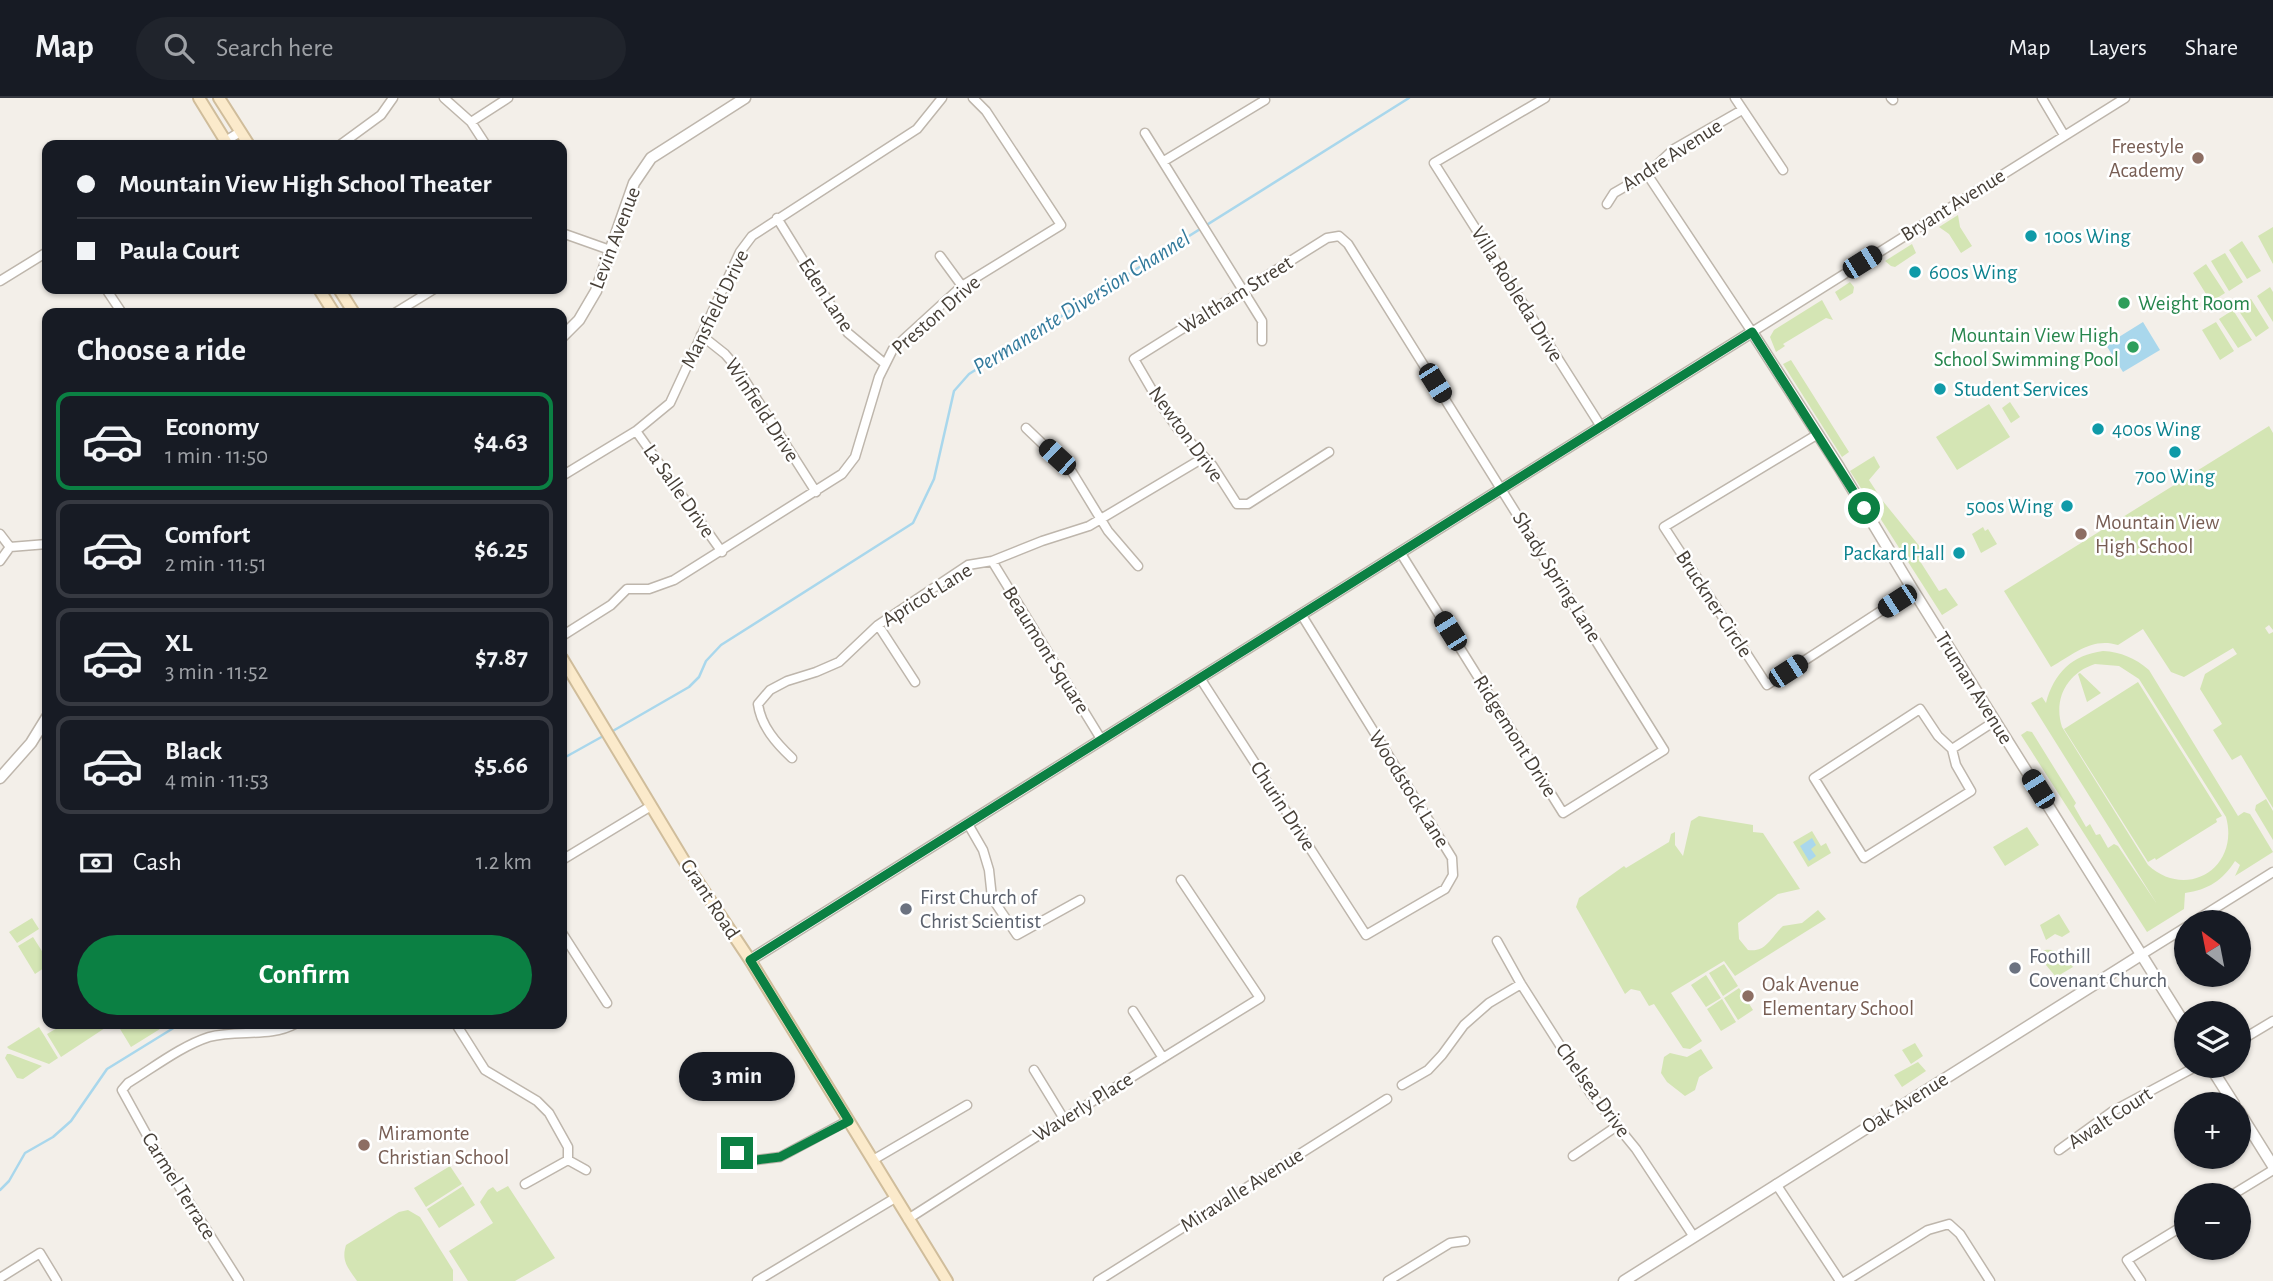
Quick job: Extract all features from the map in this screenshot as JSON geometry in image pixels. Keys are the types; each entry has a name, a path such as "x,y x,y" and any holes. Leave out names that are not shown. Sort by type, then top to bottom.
{"main road":[{"path":"199,98 222,140"},
{"path":"219,98 246,140"},
{"name":"Grant Road","path":"567,666 947,1281"}],"street":[{"path":"347,140 381,115 393,98"},
{"path":"444,98 471,122 483,140"},
{"path":"471,122 509,98"},
{"name":"Levin Avenue","path":"567,333 579,320 596,291 634,183 651,158 745,98"},
{"name":"Mansfield Drive","path":"567,473 636,432 670,403 740,252 752,236 917,129 942,98"},
{"name":"Preston Drive","path":"567,633 611,606 628,589 649,589 674,580 842,474 855,457 884,363 893,349 962,286 1061,225 986,111 973,98"},
{"path":"1164,161 1265,100 1264,98"},
{"name":"Villa Robleda Drive","path":"1545,98 1434,163 1600,425"},
{"path":"1735,98 1783,170"},
{"path":"2042,98 2064,135"},
{"name":"Bryant Avenue","path":"750,960 2125,98"},
{"name":"Andre Avenue","path":"1607,204 1614,193 1647,174 1674,149 1742,110"},
{"path":"229,140 240,132"},
{"path":"1145,133 1262,321 1262,341"},
{"name":"Truman Avenue","path":"1647,174 1818,434 2174,1007"},
{"name":"Eden Lane","path":"778,218 848,333 884,363"},
{"path":"567,235 610,250"},
{"name":"Waltham Street","path":"1134,359 1327,238 1339,236"},
{"name":"Shady Spring Lane","path":"1339,236 1348,244 1664,750 1563,813"},
{"path":"0,281 42,254"},
{"path":"940,256 962,286"},
{"path":"403,308 426,294"},
{"name":"Winfield Drive","path":"701,335 725,354 737,368 816,492"},
{"name":"Newton Drive","path":"1134,359 1159,402 1203,458 1212,465 1237,504 1242,505 1256,499 1329,452"},
{"path":"1026,428 1072,472 1101,520 1138,566"},
{"name":"La Salle Drive","path":"636,432 722,552"},
{"name":"Bruckner Circle","path":"1818,434 1664,527 1767,685 1913,590"},
{"name":"Apricot Lane","path":"792,758 760,718 758,704 770,690 839,662 878,625 968,565 992,561 1101,520 1203,458"},
{"path":"0,534 10,547"},
{"path":"0,561 10,547 42,544"},
{"name":"Ridgemont Drive","path":"1401,552 1563,813"},
{"name":"Beaumont Square","path":"992,561 1101,739"},
{"name":"Woodstock Lane","path":"1301,614 1452,858 1453,875 1444,889 1366,934"},
{"path":"878,625 915,682"},
{"name":"Churin Drive","path":"1200,678 1366,934"},
{"path":"1920,709 1938,736 1952,748 1955,765 1971,791 1864,858 1814,778 1920,709"},
{"path":"1952,748 1995,721"},
{"path":"0,778 31,743 42,725"},
{"path":"567,857 651,806"},
{"path":"968,824 983,850 989,870 992,898 1017,936 1080,901"},
{"path":"2212,910 2273,872"},
{"name":"Waverly Place","path":"908,1219 1063,1119 1260,998 1181,880"},
{"name":"Oak Avenue","path":"1624,1281 2174,934"},
{"path":"567,941 607,1003"},
{"name":"Chelsea Drive","path":"1497,941 1591,1094 1636,1149 1694,1237"},
{"path":"1402,1085 1427,1070 1464,1025 1489,1003 1521,984"},
{"path":"1133,1011 1163,1059"},
{"path":"2251,1034 2273,1021"},
{"name":"Carmel Terrace","path":"239,1281 149,1139 122,1090 128,1083 177,1053 211,1037 282,1029"},
{"path":"459,1029 485,1070 537,1101 549,1113 568,1147 568,1160"},
{"path":"1034,1070 1063,1119"},
{"name":"Awalt Court","path":"2059,1150 2113,1111 2175,1078"},
{"name":"Miravalle Avenue","path":"1098,1281 1387,1099"},
{"path":"873,1160 967,1105"},
{"path":"737,1153 756,1160 780,1157 849,1121"},
{"path":"1573,1156 1617,1126"},
{"path":"2250,1183 2273,1168 2251,1132"},
{"path":"568,1160 586,1170"},
{"path":"525,1184 568,1160"},
{"path":"1776,1185 1840,1281"},
{"path":"757,1281 895,1198"},
{"path":"1846,1281 1928,1230 1949,1224 1960,1234 1990,1281"},
{"path":"2141,1281 2127,1260 2174,1231"},
{"path":"1388,1281 1450,1243 1465,1241"},
{"path":"0,1278 40,1253 57,1281"}],"green space":[{"path":"1958,215 1960,227 1972,246 1961,253 1949,234 1939,227"},
{"path":"2273,227 2273,264 2258,236"},
{"path":"2242,241 2261,271 2247,279 2229,250"},
{"path":"1912,244 1916,253 1895,267 1885,261"},
{"path":"2225,253 2243,282 2229,291 2211,261"},
{"path":"2206,264 2225,293 2211,302 2193,273"},
{"path":"1850,282 1854,287 1853,293 1840,301 1835,292"},
{"path":"2270,287 2273,292 2273,322 2257,296"},
{"path":"2251,299 2269,328 2256,337 2237,308"},
{"path":"1822,300 1833,320 1826,318 1783,344 1785,346 1776,352 1770,337 1774,330"},
{"path":"2233,310 2252,340 2238,348 2219,319"},
{"path":"2216,322 2234,351 2220,360 2202,330"},
{"path":"1791,360 1849,452 1842,457 1783,364"},
{"path":"2010,402 2020,417 2011,423 2002,408"},
{"path":"1989,404 2010,437 1957,470 1936,437"},
{"path":"2269,426 2273,433 2273,630 2269,625 2265,628 2269,634 2273,632 2273,808 2241,755 2232,760 2213,730 2222,724 2200,689 2205,674 2237,654 2233,648 2184,677 2171,672 2143,629 2118,645 2091,645 2051,667 2004,591"},
{"path":"1874,456 1880,467 1869,480 1925,553 1918,558 1939,591 1946,588 1958,605 1942,615 1850,471"},
{"path":"1983,527 1985,531 1988,529 1997,544 1981,553 1972,534"},
{"path":"2103,651 2122,654 2149,670 2238,816 2244,812 2250,814 2273,852 2235,876 2240,865 2235,861 2214,883 2185,893 2184,909 2174,910 2174,915 2147,932 2021,735 2027,731 2032,732 2076,803 2074,806 2086,827 2090,824 2108,848 2114,844 2118,846 2157,904 2031,703 2042,697 2046,703 2059,674 2073,661","holes":["2095,664 2119,666 2139,679 2226,817 2228,835 2225,851 2218,864 2194,879 2179,880 2163,875 2148,865 2062,727 2059,707 2061,697 2070,681 2085,668"]},
{"path":"2078,674 2101,693 2087,702"},
{"path":"2138,682 2222,816 2216,819 2217,822 2156,860 2155,858 2148,862 2064,729"},
{"path":"2266,799 2273,811 2273,840 2255,810 2256,805"},
{"path":"1699,816 1753,825 1753,832 1763,833 1800,889 1778,894 1738,923 1739,939 1748,950 1764,947 1783,926 1802,923 1818,910 1826,919 1735,976 1724,961 1671,993 1702,1041 1690,1049 1683,1048 1654,1004 1649,1006 1640,991 1631,989 1625,994 1576,907 1579,898 1624,866 1626,868 1669,842 1671,834 1675,832 1675,845 1683,856 1691,821"},
{"path":"2027,827 2039,845 2005,866 1993,847"},
{"path":"1812,831 1821,846 1826,843 1831,853 1808,867 1793,842"},
{"path":"2059,914 2070,932 2062,937 2055,934 2046,940 2040,925"},
{"path":"32,918 39,929 17,943 9,932"},
{"path":"33,937 42,951 42,969 35,974 18,946"},
{"path":"2054,950 2061,954 2073,967 2056,977 2046,965 2047,961 2041,952"},
{"path":"1724,964 1738,986 1723,996 1709,973"},
{"path":"1706,975 1721,998 1706,1007 1691,985"},
{"path":"1739,988 1753,1010 1738,1020 1724,998"},
{"path":"1722,999 1736,1022 1721,1031 1707,1009"},
{"path":"39,1027 58,1058 49,1064 7,1047"},
{"path":"56,1029 103,1029 61,1057 47,1034"},
{"path":"120,1029 160,1029 131,1047"},
{"path":"1915,1043 1923,1056 1911,1064 1902,1050"},
{"path":"1701,1049 1713,1068 1699,1077 1695,1090 1685,1096 1667,1082 1661,1073 1664,1057 1670,1053 1687,1057"},
{"path":"7,1054 42,1066 23,1079 17,1078 5,1058"},
{"path":"1918,1062 1926,1071 1902,1087 1894,1075"},
{"path":"450,1166 462,1184 426,1207 414,1188"},
{"path":"463,1186 475,1205 439,1228 427,1209"},
{"path":"508,1186 555,1258 515,1281 468,1281 449,1251 493,1223 480,1202 493,1187 497,1192"},
{"path":"408,1210 420,1217 453,1270 453,1281 357,1281 345,1260 346,1245 399,1212"}],"water":[{"name":"Mountain View High School Swimming Pool","path":"2143,322 2160,350 2123,372 2106,345"},
{"path":"1812,838 1816,845 1811,849 1816,856 1809,861 1800,846"}],"waterway":[{"name":"Permanente Diversion Channel","path":"611,732 689,687 699,677 706,661 721,645 913,523 934,479 954,391 969,374 1409,98"},
{"name":"Permanente Diversion Channel","path":"567,756 605,735"},
{"name":"Permanente Diversion Channel","path":"0,1190 9,1181 25,1153 53,1137 71,1121 107,1069 172,1029"}],"place":[{"name":"Freestyle Academy","path":"2198,158"},
{"name":"100s Wing","path":"2031,236"},
{"name":"600s Wing","path":"1915,272"},
{"name":"Weight Room","path":"2124,303"},
{"name":"Mountain View High School Swimming Pool","path":"2133,347"},
{"name":"Student Services","path":"1940,389"},
{"name":"400s Wing","path":"2098,429"},
{"name":"700 Wing","path":"2175,452"},
{"name":"500s Wing","path":"2067,506"},
{"name":"Mountain View High School","path":"2081,534"},
{"name":"Packard Hall","path":"1959,553"},
{"name":"First Church of Christ Scientist","path":"906,909"},
{"name":"Foothill Covenant Church","path":"2015,968"},
{"name":"Oak Avenue Elementary School","path":"1748,996"},
{"name":"Miramonte Christian School","path":"364,1145"}],"route":[{"path":"737,1153 756,1160 780,1157 849,1121 750,960 1752,332 1864,508"}]}
